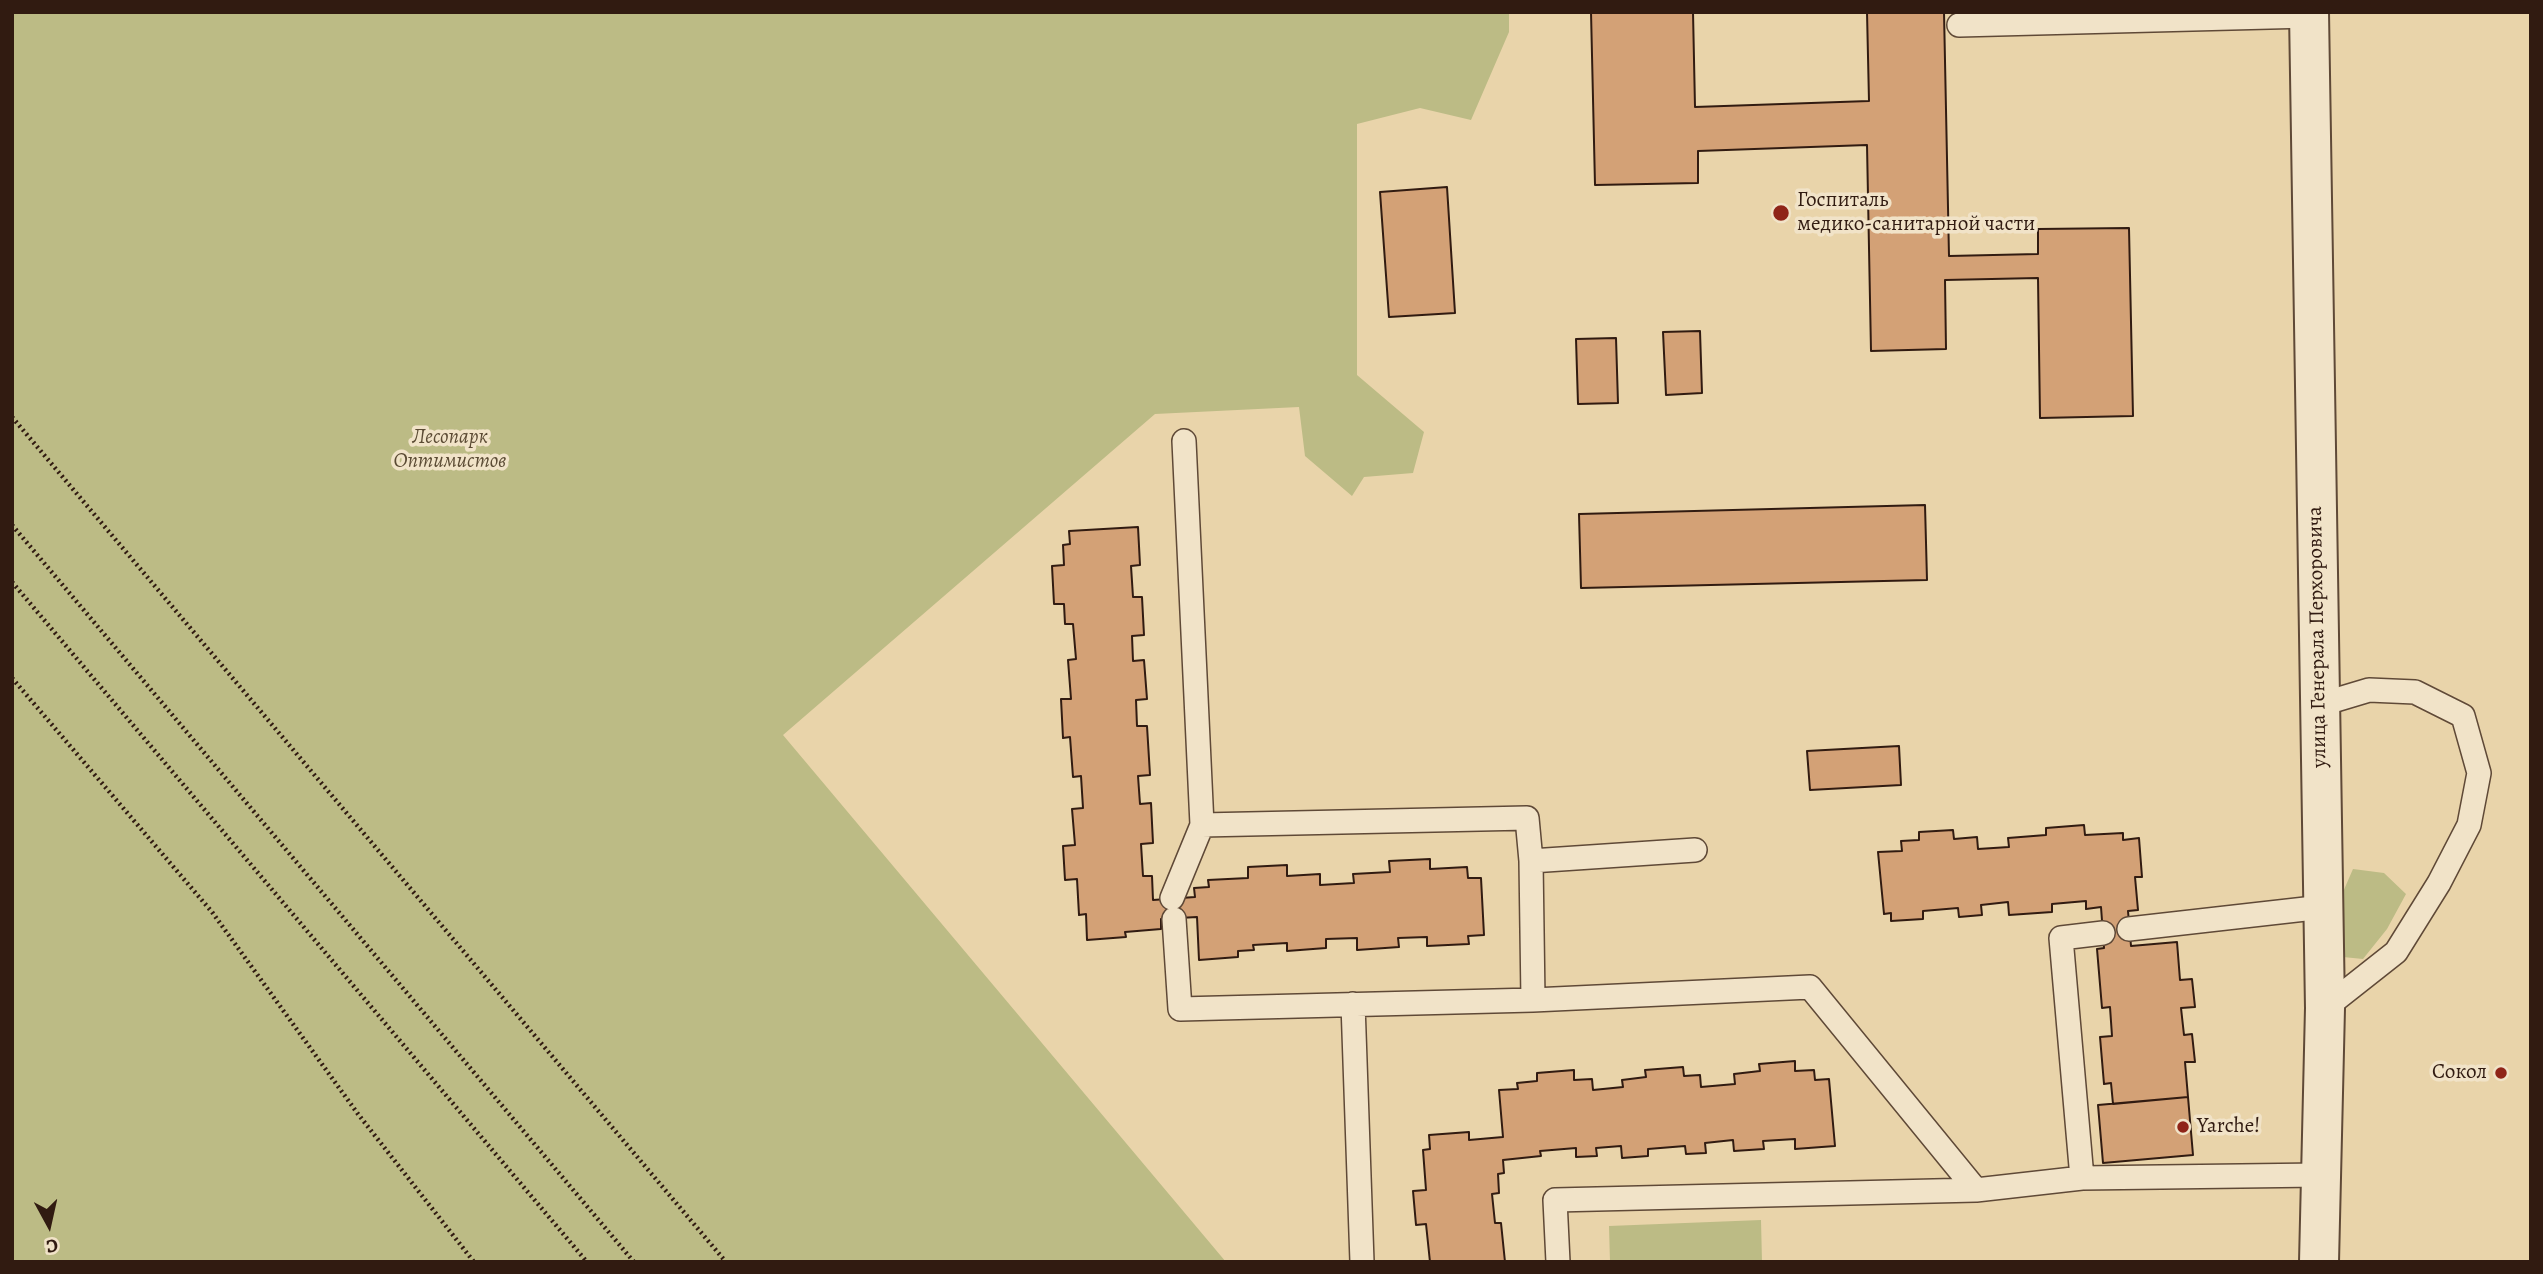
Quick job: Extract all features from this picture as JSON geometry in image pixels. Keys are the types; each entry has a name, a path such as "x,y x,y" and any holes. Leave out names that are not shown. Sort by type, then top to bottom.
{"street":[{"name":"улица Генерала Перхоровича","path":"2309,14 2325,1008 2319,1262"}],"lane":[{"path":"1959,25 2309,14"},
{"path":"1184,441 1202,825 1173,909 1180,1009 1533,1000 1810,987 1976,1190"},
{"path":"2319,705 2369,690 2415,692 2463,716 2479,773 2469,825 2439,883 2396,952 2325,1008"},
{"path":"1202,825 1527,818 1531,861 1533,1000"},
{"path":"1531,861 1695,850"},
{"path":"2129,929 2323,907"},
{"path":"2082,1178 2061,938 2103,933"},
{"path":"1353,1004 1362,1262"},
{"path":"1558,1262 1555,1200 1976,1190 2082,1178 2320,1175"}],"path":[{"path":"12,418 726,1262"},
{"path":"12,525 634,1262"},
{"path":"12,582 587,1262"},
{"path":"12,678 212,912 358,1114 474,1262"}],"green space":[{"name":"Лесопарк Оптимистов","path":"12,12 1509,12 1509,32 1471,120 1420,108 1357,124 1357,375 1424,432 1413,473 1364,477 1352,496 1305,456 1299,407 1155,414 783,735 1226,1262 12,1262"},
{"path":"2353,869 2384,873 2406,894 2387,929 2363,959 2343,957 2343,892"},
{"path":"1761,1220 1762,1262 1610,1262 1609,1226"}],"building":[{"path":"1591,12 1693,12 1695,107 1869,101 1867,12 1944,12 1949,256 2038,254 2038,229 2129,228 2133,416 2040,418 2038,278 1945,280 1946,349 1871,351 1867,145 1698,151 1698,183 1595,185"},
{"path":"1447,187 1455,313 1389,317 1380,192"},
{"path":"1700,331 1702,393 1666,395 1663,332"},
{"path":"1616,338 1618,403 1578,404 1576,339"},
{"path":"1925,505 1927,580 1581,588 1579,514"},
{"path":"1138,527 1140,565 1131,566 1133,597 1142,597 1144,635 1132,636 1133,661 1144,660 1147,699 1136,700 1137,726 1147,726 1150,775 1138,776 1140,804 1151,803 1153,843 1141,844 1143,876 1152,876 1153,900 1195,897 1194,888 1209,887 1208,880 1248,878 1248,867 1287,865 1287,876 1320,874 1320,885 1354,883 1353,874 1390,872 1389,861 1430,859 1430,869 1467,867 1468,878 1481,878 1484,935 1468,936 1469,944 1427,946 1427,937 1398,938 1399,947 1357,950 1357,938 1326,939 1326,948 1287,951 1287,943 1253,945 1254,950 1238,951 1238,957 1199,960 1197,917 1161,919 1161,929 1125,932 1126,937 1087,940 1086,914 1079,915 1077,879 1065,880 1063,846 1075,845 1072,809 1083,808 1081,776 1073,777 1070,737 1063,738 1061,699 1071,699 1068,660 1076,659 1073,624 1065,624 1064,604 1054,604 1052,566 1064,565 1063,545 1070,544 1069,531"},
{"path":"1899,746 1901,785 1810,790 1807,751"},
{"path":"2084,825 2085,835 2123,833 2123,840 2139,838 2142,877 2135,877 2138,910 2128,911 2131,946 2177,942 2180,980 2192,979 2195,1007 2181,1008 2184,1035 2192,1034 2195,1062 2185,1062 2188,1097 2113,1104 2111,1083 2104,1084 2100,1037 2112,1036 2110,1007 2102,1008 2097,949 2104,948 2101,907 2086,909 2086,901 2052,904 2052,912 2009,915 2008,902 1981,905 1982,915 1959,917 1958,908 1923,911 1923,919 1891,921 1891,913 1884,914 1878,852 1902,851 1901,841 1919,840 1919,832 1953,830 1954,839 1977,837 1978,849 2009,847 2008,838 2046,835 2046,828"},
{"path":"1795,1061 1795,1071 1814,1070 1815,1080 1829,1079 1835,1146 1795,1149 1795,1139 1763,1141 1764,1149 1734,1151 1733,1140 1705,1143 1706,1153 1686,1154 1685,1146 1648,1149 1648,1156 1622,1158 1621,1146 1596,1148 1597,1156 1576,1157 1576,1148 1540,1151 1541,1156 1503,1160 1504,1173 1498,1174 1499,1193 1492,1194 1495,1223 1501,1223 1505,1262 1430,1262 1426,1224 1416,1225 1413,1191 1426,1190 1423,1150 1430,1149 1429,1135 1469,1132 1469,1140 1503,1137 1499,1090 1518,1089 1517,1083 1537,1081 1537,1073 1574,1070 1574,1080 1592,1079 1593,1090 1623,1087 1622,1080 1646,1077 1645,1070 1683,1067 1684,1076 1700,1075 1701,1087 1735,1084 1734,1074 1760,1071 1759,1064"},
{"path":"2188,1097 2193,1155 2103,1163 2098,1105"}],"place":[{"name":"Госпиталь медико-санитарной части","path":"1781,213"},
{"name":"Сокол","path":"2501,1073"},
{"name":"Yarche!","path":"2183,1127"}]}
